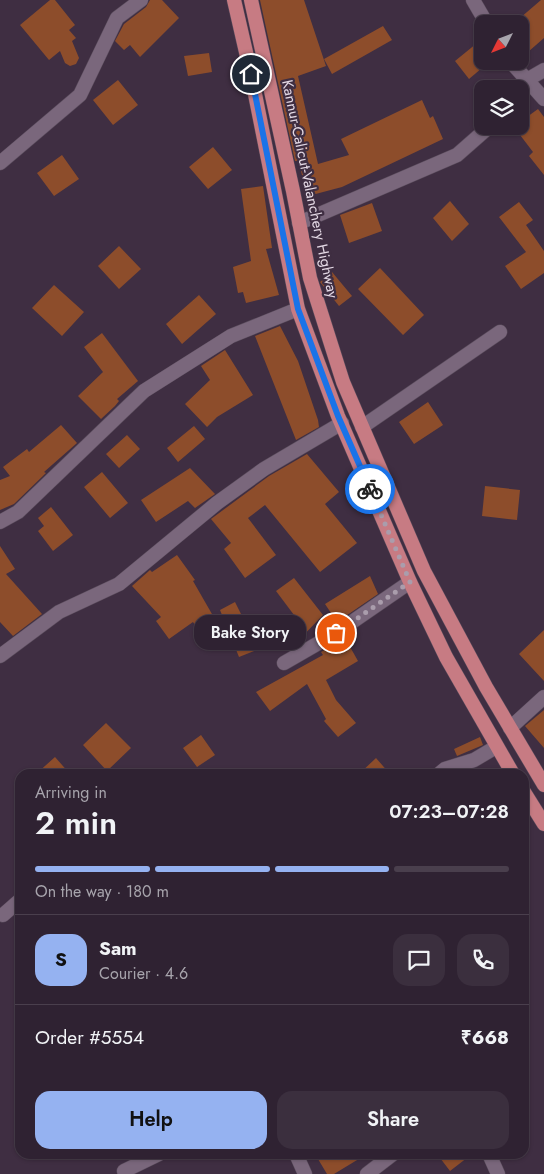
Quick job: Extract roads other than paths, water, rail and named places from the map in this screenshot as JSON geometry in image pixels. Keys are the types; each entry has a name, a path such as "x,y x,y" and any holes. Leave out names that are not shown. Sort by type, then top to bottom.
{"highway":[{"path":"234,0 298,309 342,423 410,582 446,657 476,713 510,769"},
{"name":"Kannur-Calicut-Valanchery Highway","path":"251,0 310,278 343,382 424,571 495,703 544,785"},
{"path":"282,229 299,223"},
{"path":"476,713 495,703"},
{"path":"529,800 544,824"}],"street":[{"path":"0,163 80,95 117,18 141,0"},
{"path":"473,0 482,15"},
{"path":"529,80 544,70"},
{"path":"529,89 544,99"},
{"path":"299,223 457,155 480,135"},
{"path":"0,522 18,512 144,392 230,336 298,309"},
{"path":"362,427 500,332"},
{"path":"0,656 60,612 119,584 217,503 264,469 342,423"},
{"path":"284,663 336,633 410,582"},
{"path":"510,728 544,696"},
{"path":"444,769 474,760 496,747"},
{"path":"3,915 15,904"},
{"path":"124,1170 148,1159"},
{"path":"298,1159 306,1174"},
{"path":"367,1174 386,1159"},
{"path":"491,1159 498,1174"}],"place":[{"name":"Bake Story","path":"336,633"}]}
